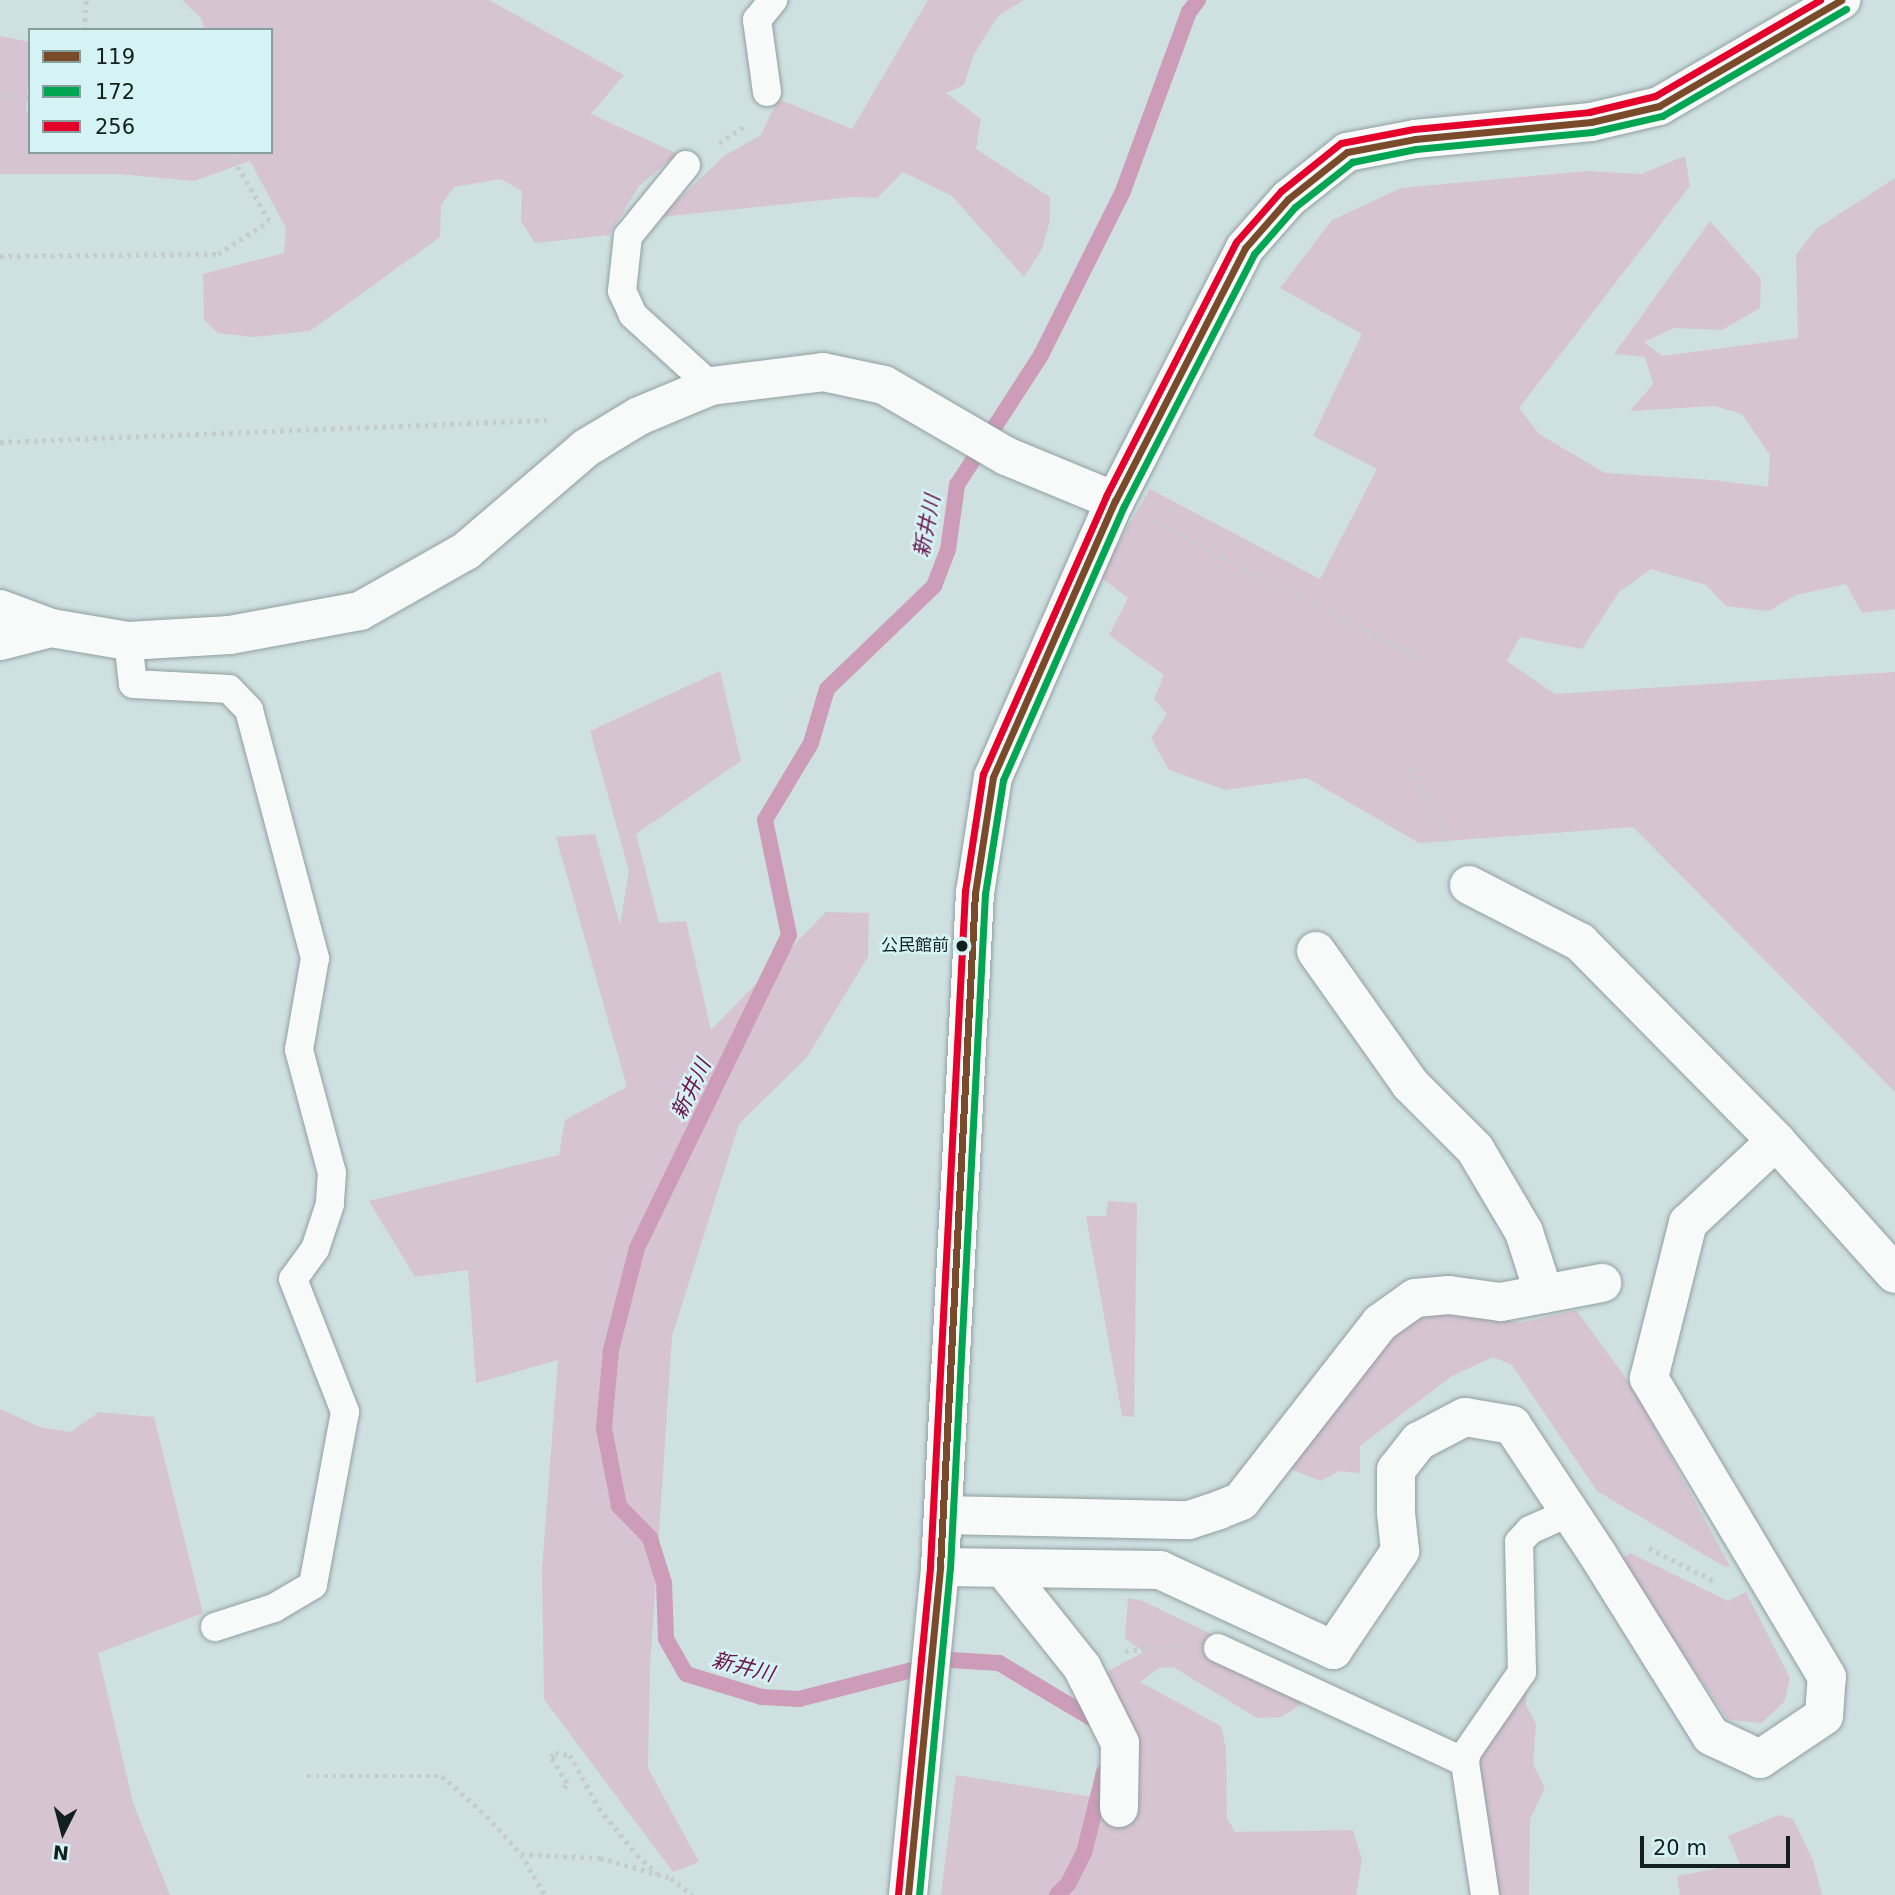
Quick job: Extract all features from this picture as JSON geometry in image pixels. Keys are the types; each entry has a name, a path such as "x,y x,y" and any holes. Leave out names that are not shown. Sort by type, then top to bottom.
{"street":[{"path":"908,1895 940,1567 975,894 993,777 1115,501 1245,248 1288,200 1346,152 1415,139 1591,122 1659,106 1841,0"},
{"path":"0,609 51,628 128,642 230,635 360,611 466,551 586,448 639,416 712,386 823,372 884,385 1006,456 1115,501"},
{"path":"0,641 51,628"},
{"path":"1469,886 1580,942 1776,1142 1895,1274"},
{"path":"1316,951 1410,1084 1475,1149 1524,1231 1544,1294"},
{"path":"940,1567 1160,1570 1334,1650 1401,1551 1396,1512 1396,1471 1419,1441 1465,1417 1512,1425 1711,1736 1760,1759 1824,1716 1827,1677 1649,1378 1688,1223 1776,1142"},
{"path":"943,1515 1189,1520 1219,1510 1241,1501 1380,1323 1415,1298 1449,1295 1501,1302 1602,1283"},
{"path":"1003,1568 1082,1667 1120,1743 1119,1808"}],"lane":[{"path":"767,92 757,20 773,0"},
{"path":"686,165 628,236 622,291 633,315 712,386"},
{"path":"128,642 133,684 229,689 249,710 315,957 299,1049 332,1173 330,1204 315,1249 293,1279 345,1412 313,1586 274,1608 215,1627"},
{"path":"1485,1895 1465,1762 1467,1752 1522,1672 1519,1542 1530,1530 1570,1512"},
{"path":"1218,1648 1465,1762"}],"path":[{"path":"84,28 86,0"},
{"path":"686,165 748,125 767,92"},
{"path":"0,95 28,98"},
{"path":"0,256 218,254 269,221 230,154"},
{"path":"0,442 555,419"},
{"path":"1115,501 1424,660"},
{"path":"1413,769 1469,886"},
{"path":"1638,1542 1721,1585"},
{"path":"1082,1667 1130,1649 1157,1646 1218,1648"},
{"path":"564,1788 568,1783 551,1757 555,1753 570,1755 599,1808 637,1855 658,1874"},
{"path":"307,1776 442,1776 487,1816 521,1854 545,1895"},
{"path":"521,1854 600,1858 671,1878 692,1895"}],"shaded area":[{"path":"182,0 489,0 624,75 591,114 678,154 639,186 609,235 535,243 521,221 522,191 501,179 454,187 441,205 440,237 310,331 253,337 218,333 204,320 203,274 284,253 286,228 250,161 194,181 119,174 0,174 0,36 28,42 28,154 273,154 273,28 204,28 201,18"},
{"path":"928,0 1024,0 998,16 973,56 964,85 946,93 981,119 976,149 1050,197 1050,220 1042,249 1024,277 952,196 903,172 877,198 852,197 660,217 724,156 761,135 778,99 852,129"},
{"path":"1685,156 1690,186 1519,408 1539,434 1605,473 1713,480 1768,487 1770,455 1742,414 1714,406 1630,411 1653,384 1645,357 1614,354 1710,221 1761,279 1760,308 1722,330 1674,328 1644,342 1662,356 1798,338 1796,255 1816,229 1895,178 1895,609 1862,613 1846,584 1796,595 1769,611 1726,606 1706,585 1651,569 1619,592 1582,649 1520,637 1507,661 1555,694 1895,672 1895,1092 1633,827 1419,843 1307,778 1226,790 1169,770 1151,738 1167,714 1154,699 1164,675 1109,635 1128,598 1099,576 1150,489 1320,579 1377,469 1313,436 1362,334 1280,288 1332,220 1401,188 1587,171 1641,174"},
{"path":"720,671 741,761 636,834 659,923 686,921 711,1030 826,912 869,913 868,957 807,1057 739,1124 672,1336 650,1668 648,1768 699,1862 673,1872 544,1699 542,1569 558,1360 476,1383 468,1270 415,1277 369,1201 559,1155 565,1120 627,1087 556,837 595,834 620,925 629,871 590,731"},
{"path":"1108,1201 1137,1203 1134,1417 1122,1416 1086,1216 1106,1216"},
{"path":"1445,1306 1520,1323 1576,1310 1634,1389 1730,1566 1725,1567 1597,1491 1512,1365 1493,1357 1452,1376 1360,1446 1360,1473 1339,1471 1321,1481 1288,1468 1400,1324"},
{"path":"0,1409 40,1427 71,1432 99,1412 154,1417 203,1613 98,1653 133,1803 170,1895 0,1895"},
{"path":"1630,1553 1728,1601 1746,1592 1790,1678 1785,1701 1762,1723 1728,1720 1620,1560"},
{"path":"1128,1598 1143,1601 1215,1636 1305,1702 1281,1717 1257,1718 1173,1667 1159,1668 1140,1682 1221,1726 1226,1749 1227,1818 1235,1832 1353,1830 1362,1860 1356,1895 941,1895 956,1775 1093,1797 1088,1818 1121,1818 1095,1678 1144,1652 1125,1638"},
{"path":"1527,1685 1526,1705 1536,1724 1533,1764 1545,1788 1530,1819 1529,1895 1486,1895 1469,1766"},
{"path":"1778,1815 1793,1819 1813,1860 1822,1895 1680,1895 1677,1876 1740,1864 1728,1836"}],"waterway":[{"name":"新井川","path":"1101,1724 999,1663 951,1660 799,1699 762,1697 686,1674 666,1639 664,1583 650,1538 619,1506 604,1428 611,1350 637,1248 789,935 765,820 811,743 827,689 934,586 948,550 957,485 1041,355 1123,191 1189,12 1198,0"},
{"name":"新井川","path":"1057,1895 1068,1884 1084,1853 1104,1772"}],"transit line":[{"name":"256","path":"898,1894 930,1566 965,891 983,774 1106,496 1236,242 1281,191 1341,143 1414,129 1589,112 1655,96 1820,0"},
{"name":"119","path":"908,1895 940,1567 975,893 993,777 1115,501 1245,248 1288,199 1347,152 1415,139 1591,122 1659,106 1841,0"},
{"name":"172","path":"919,1895 950,1568 985,894 1003,780 1124,506 1254,254 1295,207 1352,162 1416,149 1592,132 1662,116 1846,9"}],"place":[{"name":"公民館前","path":"962,946"}]}
